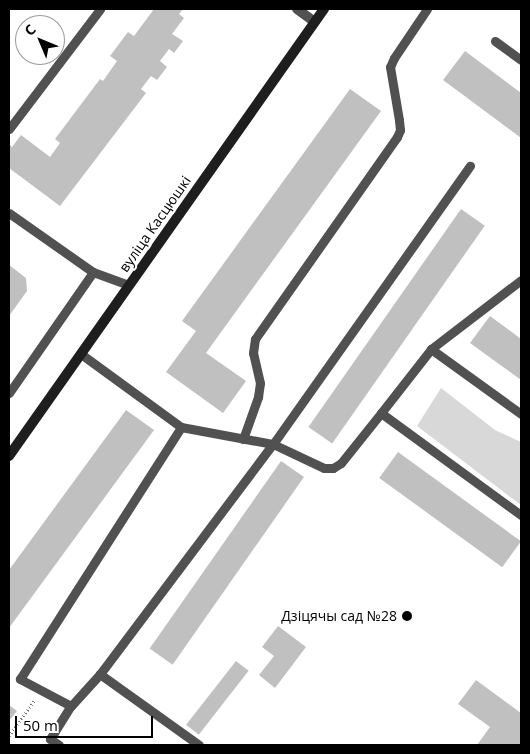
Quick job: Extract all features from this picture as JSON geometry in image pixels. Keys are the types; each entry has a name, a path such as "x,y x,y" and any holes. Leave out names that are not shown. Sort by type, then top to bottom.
{"street":[{"path":"297,9 315,22"},
{"name":"вуліца Касцюшкі","path":"9,456 324,9"}],"lane":[{"path":"9,129 100,9"},
{"path":"243,439 258,397 260,383 253,353 255,339 400,130 400,120 390,68 394,58 427,9"},
{"path":"495,41 521,60"},
{"path":"60,745 50,739 71,706 100,674 273,444 470,166"},
{"path":"9,213 93,272 129,285"},
{"path":"9,392 93,272"},
{"path":"81,354 181,427 273,444 324,468 333,468 341,463 431,349 521,280"},
{"path":"431,349 521,414"},
{"path":"381,413 521,515"},
{"path":"71,706 20,678 181,427"},
{"path":"100,674 199,745"}],"path":[{"path":"9,736 42,690"}],"shaded area":[{"path":"441,388 495,430 521,442 521,505 417,426"}],"building":[{"path":"154,9 183,9 179,14 184,18 172,34 183,41 174,53 169,49 160,61 167,67 157,80 151,76 141,89 146,93 60,206 9,168 9,144 12,147 21,135 50,157 60,143 55,139 100,79 103,81 117,61 110,56 128,32 134,36"},
{"path":"465,51 521,93 521,138 443,80"},
{"path":"350,89 381,111 206,353 246,381 223,413 166,372 196,331 182,321"},
{"path":"461,209 485,226 332,444 308,427"},
{"path":"9,265 26,278 27,291 9,316"},
{"path":"490,316 521,339 521,380 470,343"},
{"path":"126,410 154,430 9,628 9,570"},
{"path":"398,452 521,541 502,567 379,478"},
{"path":"281,461 304,477 173,665 150,649"},
{"path":"278,626 306,647 275,688 259,675 274,656 262,647"},
{"path":"236,661 249,671 199,735 186,725"},
{"path":"476,680 521,713 521,745 477,745 490,727 458,704"},
{"path":"9,705 17,711 9,721"}],"place":[{"name":"Дзіцячы сад №28","path":"407,616"}]}
